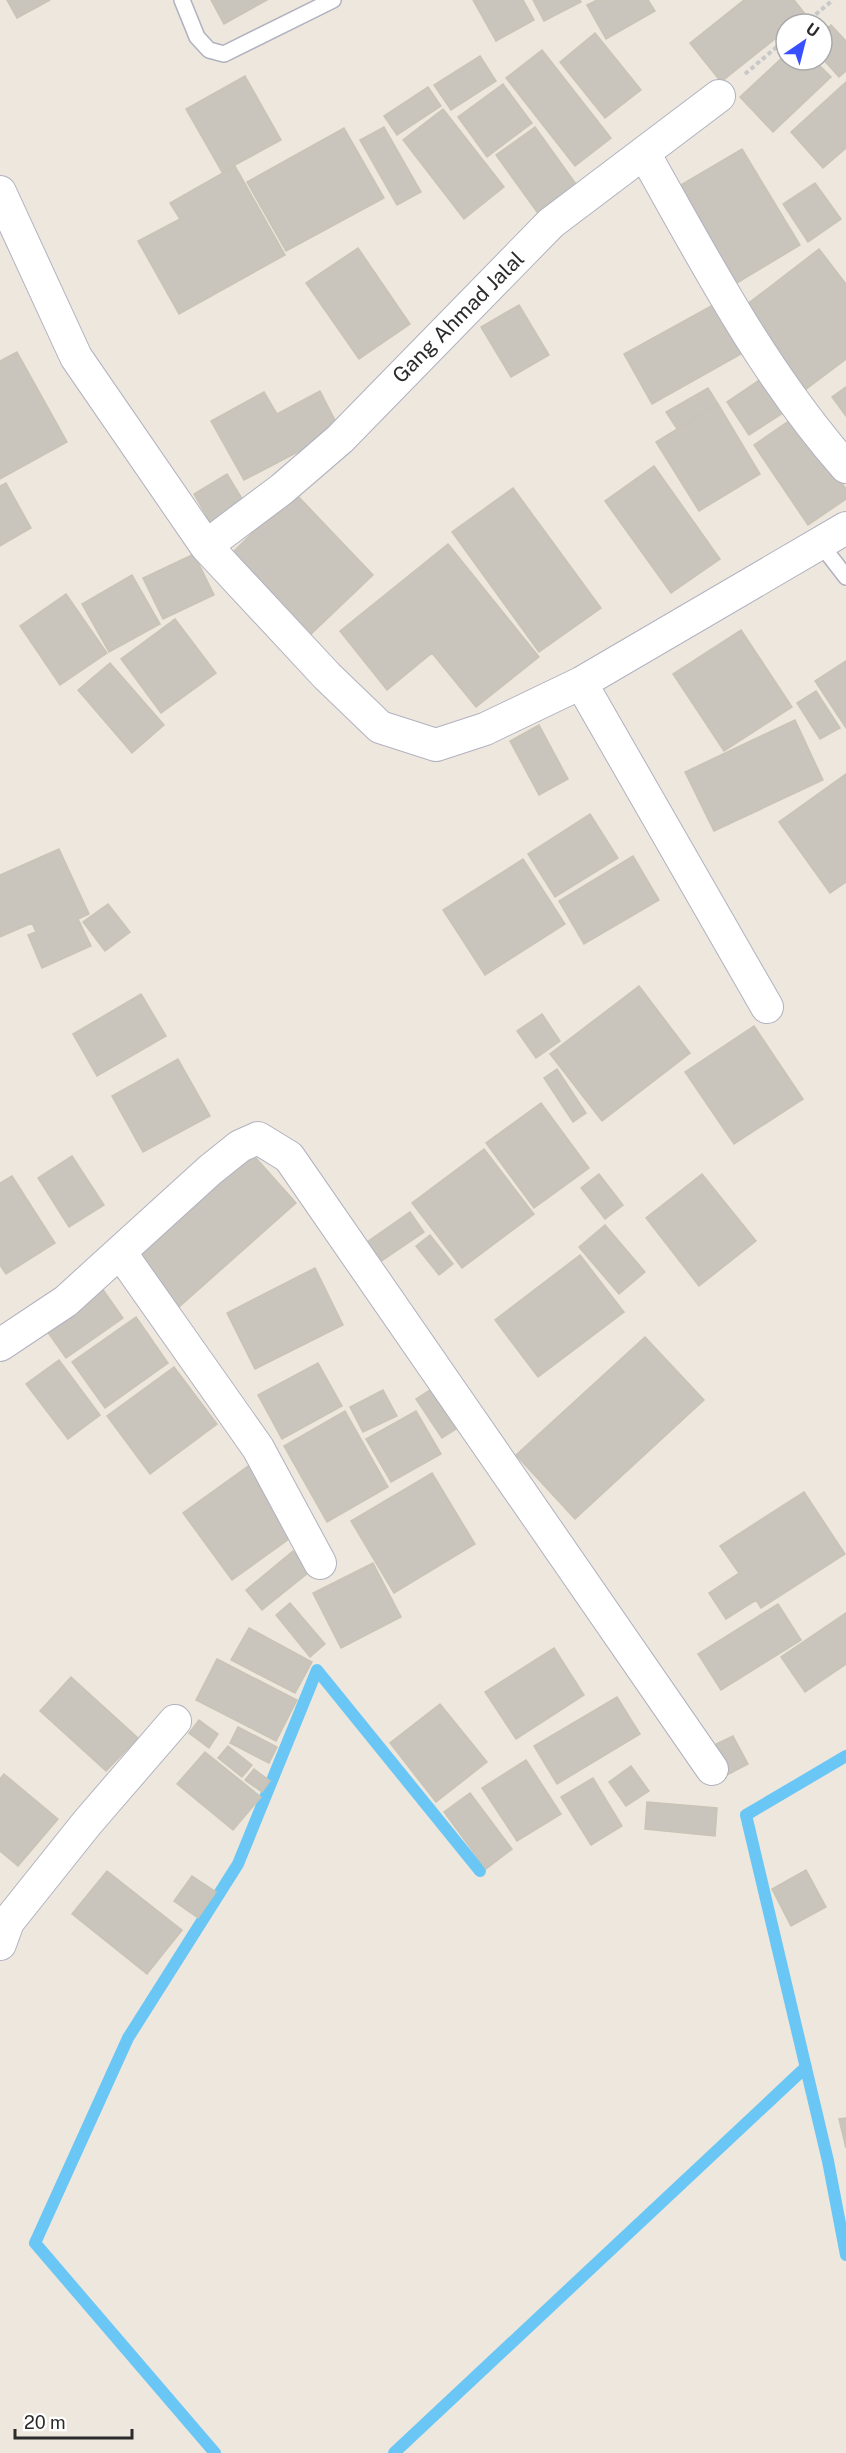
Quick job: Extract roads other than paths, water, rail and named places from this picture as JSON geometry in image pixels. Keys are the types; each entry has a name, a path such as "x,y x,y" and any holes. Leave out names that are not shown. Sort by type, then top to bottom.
{"street":[{"name":"Gang Ahmad Jalal","path":"206,546 282,489 340,439 551,223 719,96"},
{"path":"644,153 746,334 829,448 846,467"},
{"path":"0,192 76,357 206,546 327,676 380,726 436,745 484,729 581,683 833,535"},
{"path":"581,683 767,1007"},
{"path":"0,1345 66,1301 240,1146 258,1138 289,1157 712,1769"},
{"path":"120,1252 258,1448 320,1563"},
{"path":"0,1944 8,1922 87,1823 175,1721"}],"lane":[{"path":"182,0 197,37 209,50 224,54 333,0"},
{"path":"833,535 846,577"}],"waterway":[{"path":"215,2453 35,2243 128,2038 238,1864 317,1670 480,1871"},
{"path":"846,1756 746,1815 828,2161 846,2255"},
{"path":"394,2453 806,2067"}]}
